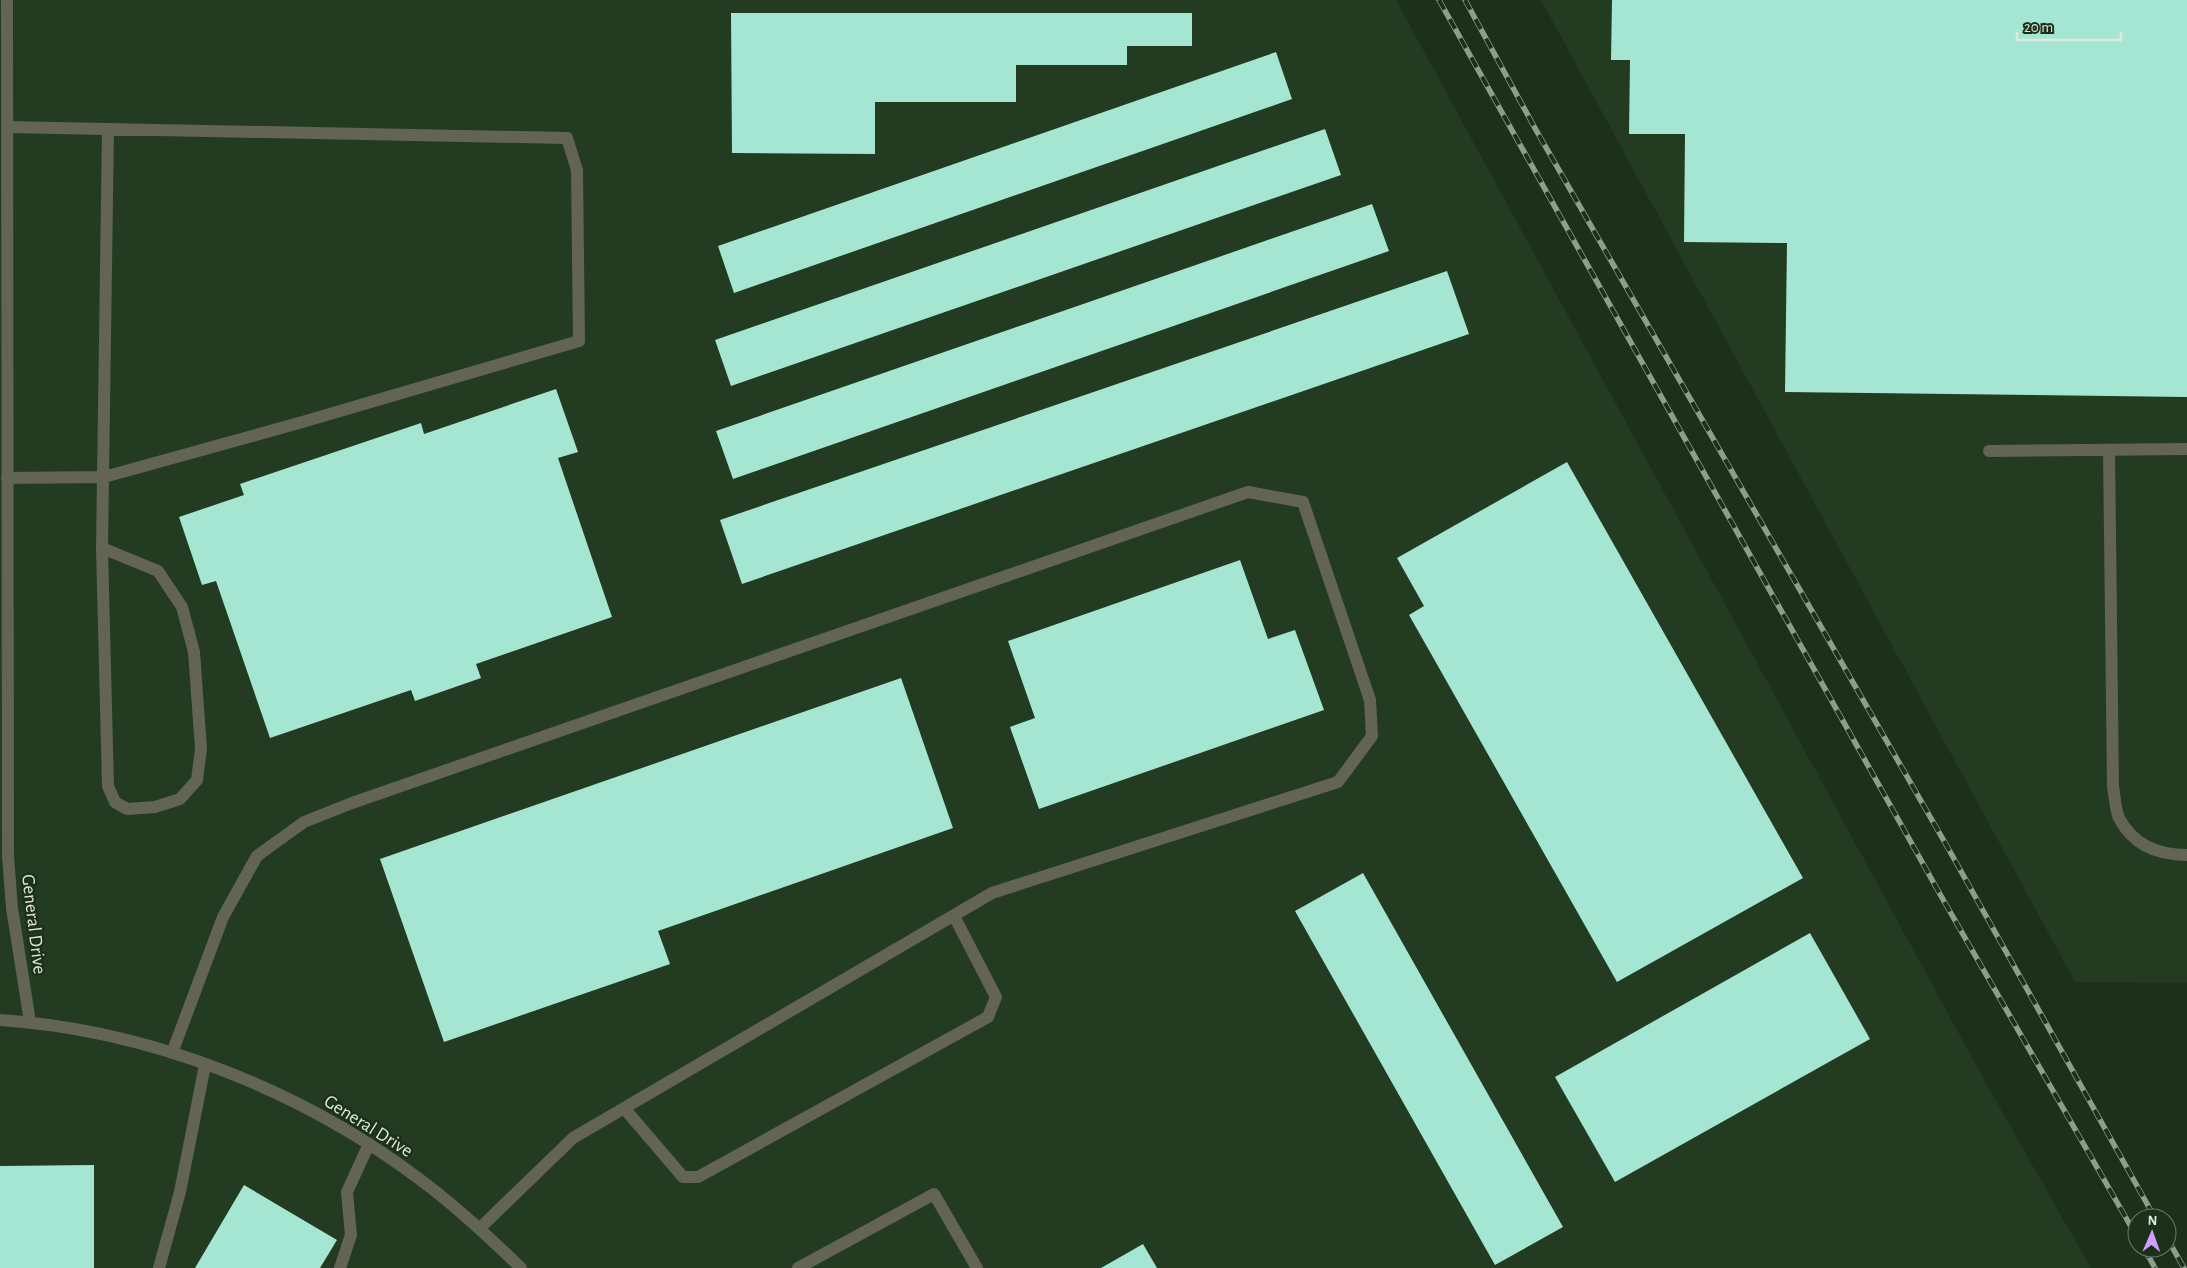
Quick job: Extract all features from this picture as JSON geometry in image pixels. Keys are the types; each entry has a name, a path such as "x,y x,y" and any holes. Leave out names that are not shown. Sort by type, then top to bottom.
{"street":[{"path":"0,0 7,0"},
{"name":"General Drive","path":"7,0 4,325 7,478 4,664 9,865 12,908 30,1022 94,1032 172,1053 242,1078 294,1101 369,1144 421,1180 480,1228 521,1268"},
{"path":"7,127 568,138 577,170 579,341 298,423 104,476 7,478"},
{"path":"102,548 158,571 182,606 194,652 201,749 197,780 180,799 154,808 127,809 115,802 108,786 102,548 108,129"},
{"path":"1989,451 2187,449"},
{"path":"2109,450 2113,787 2118,816 2130,833 2148,848 2187,855"},
{"path":"172,1053 223,917 257,856 304,822 352,803 1248,492 1303,502 1370,700 1372,736 1338,782 992,894 573,1138 480,1228"},
{"path":"624,1108 683,1177 698,1177 988,1017 996,997 954,916"},
{"path":"0,1020 30,1022"},
{"path":"158,1268 180,1192 205,1065"},
{"path":"340,1268 351,1235 347,1192 369,1144"},
{"path":"798,1268 934,1194 977,1268"}],"shaded area":[{"path":"0,0 1396,0 1987,1085 2091,1268 0,1268"},
{"path":"1541,0 2187,0 2187,983 2075,982"}],"building":[{"path":"1612,0 2187,0 2187,397 1785,392 1787,243 1684,242 1685,134 1629,134 1630,60 1611,60"},
{"path":"731,13 1192,13 1192,46 1127,46 1127,65 1016,65 1016,102 875,102 875,154 732,153"},
{"path":"1276,52 1292,99 734,293 718,246"},
{"path":"1325,129 1341,175 731,386 715,340"},
{"path":"1372,204 1389,251 733,479 716,431"},
{"path":"1447,271 1469,334 742,584 720,520"},
{"path":"556,389 578,452 558,458 612,617 476,664 481,678 415,701 411,690 270,738 216,581 202,585 179,517 244,495 240,484 421,423 424,434"},
{"path":"1567,462 1803,878 1617,982 1409,615 1424,606 1397,558"},
{"path":"1240,560 1268,639 1295,630 1324,710 1039,809 1010,727 1035,718 1008,641"},
{"path":"901,678 953,828 658,931 670,964 444,1042 380,859"},
{"path":"1363,873 1563,1227 1495,1265 1295,911"},
{"path":"1810,933 1870,1039 1615,1182 1555,1077"},
{"path":"94,1165 94,1268 0,1268 0,1166"},
{"path":"244,1185 337,1240 320,1268 195,1268"},
{"path":"1143,1244 1157,1268 1101,1268"}],"railway":[{"path":"1439,0 1945,903 2127,1220"},
{"path":"1465,0 1536,130 1948,848 2149,1208"},
{"path":"2177,1256 2184,1268"},
{"path":"2150,1258 2155,1268"}]}
